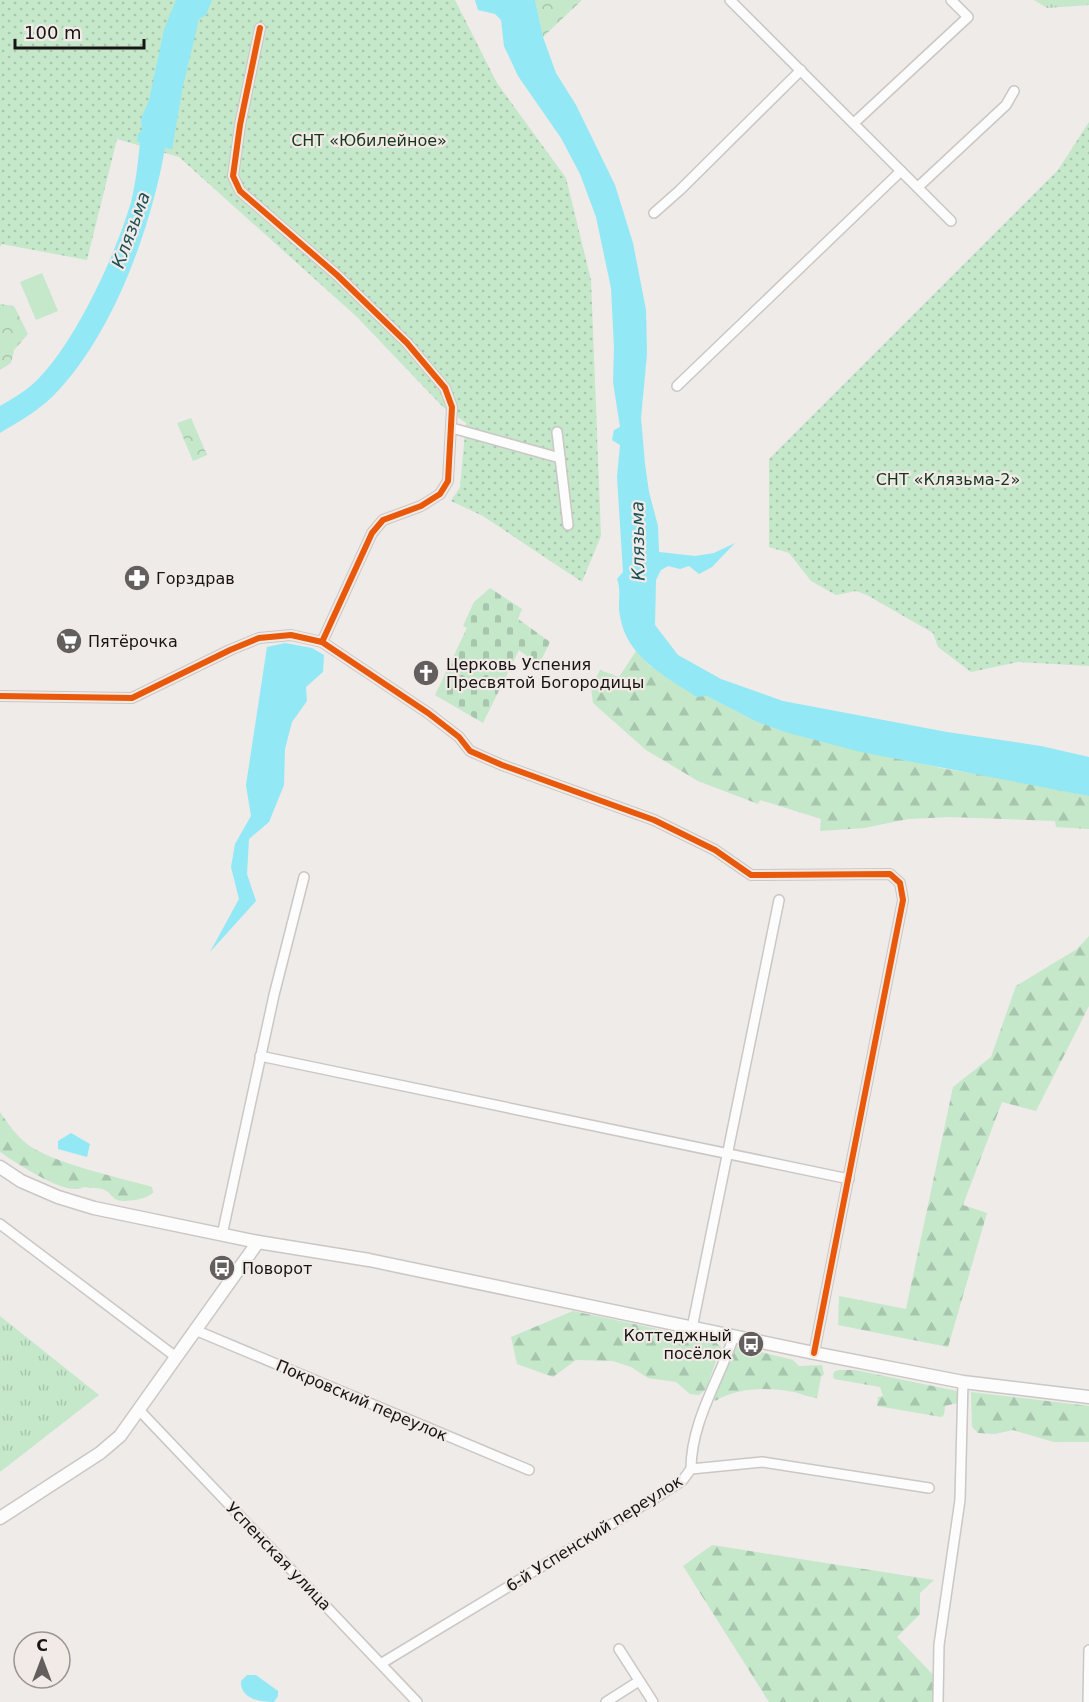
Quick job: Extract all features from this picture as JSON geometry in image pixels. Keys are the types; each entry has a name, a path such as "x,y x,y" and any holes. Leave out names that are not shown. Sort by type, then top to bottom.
{"main road":[{"path":"0,1167 21,1180 58,1197 85,1205 258,1242 369,1260 963,1382 1089,1397"},
{"path":"0,1518 111,1445 140,1410 258,1242"}],"street":[{"path":"730,0 951,221"},
{"path":"854,123 968,17 951,0"},
{"path":"260,28 241,117 233,176 240,191 337,275 407,344 445,388 452,407 448,481 440,494 421,506 383,520 372,532 322,642"},
{"path":"654,213 801,70"},
{"path":"918,188 1006,105 1014,91"},
{"path":"677,386 901,171"},
{"path":"452,428 560,458"},
{"path":"556,432 568,525"},
{"path":"0,696 132,698 259,638 291,635 322,642 428,713 459,737 470,751 502,765 654,820 715,850 751,876 890,874 900,883 903,900 814,1353"},
{"path":"222,1234 282,958 304,877"},
{"path":"692,1328 779,900"},
{"path":"260,1056 849,1179"},
{"path":"0,1224 176,1357"},
{"name":"Покровский переулок","path":"195,1330 529,1470"},
{"path":"691,1469 691,1454 698,1426 734,1336"},
{"path":"938,1702 939,1645 960,1500 963,1382"},
{"name":"Успенская улица","path":"140,1410 417,1702"},
{"name":"6-й Успенский переулок","path":"382,1663 660,1495 682,1480 691,1469 762,1462 928,1488"},
{"path":"619,1649 653,1702"},
{"path":"1088,1702 1089,1650"},
{"path":"606,1702 639,1681"}],"green space":[{"name":"СНТ «Юбилейное»","path":"0,0 455,0 497,83 566,178 591,280 601,536 582,582 483,516 451,501 460,487 466,423 443,407 356,316 179,157 117,139 87,260 2,244 0,247"},
{"path":"535,0 582,0 543,37"},
{"path":"1034,0 1089,0 1089,5 1047,8"},
{"name":"СНТ «Клязьма-2»","path":"1089,122 1089,666 1018,662 971,672 938,647 933,633 867,595 856,591 836,595 811,581 789,553 769,547 769,459 1058,170"},
{"path":"42,273 58,311 36,320 20,282"},
{"path":"0,304 14,306 28,334 14,350 11,363 0,370"},
{"path":"191,418 207,455 193,461 177,423"},
{"path":"490,588 522,609 518,619 550,642 539,665 519,650 483,723 435,695 467,628 463,626 474,602"},
{"path":"636,651 650,666 755,721 945,769 1021,781 1089,796 1089,829 1056,827 1055,821 950,817 908,819 864,828 820,831 821,819 760,800 758,804 698,781 646,750 593,703 591,687 600,670 619,677"},
{"path":"1089,936 1089,1006 1036,1111 1002,1102 963,1205 987,1213 948,1347 838,1325 839,1296 906,1309 953,1087 991,1057 1016,986 1077,949"},
{"path":"0,1112 19,1137 39,1151 69,1164 152,1187 153,1192 142,1198 121,1201 101,1189 66,1188 42,1177 0,1152"},
{"path":"573,1311 714,1341 721,1347 706,1389 699,1395 690,1394 676,1382 648,1378 631,1367 613,1361 576,1360 553,1377 517,1364 511,1337"},
{"path":"0,1316 99,1395 0,1472"},
{"path":"737,1346 793,1360 799,1366 822,1365 824,1374 821,1377 817,1398 794,1392 764,1389 733,1393 715,1401 713,1397"},
{"path":"839,1370 855,1370 957,1391 959,1394 957,1403 945,1406 944,1415 941,1417 877,1406 878,1397 883,1396 880,1387 834,1379 833,1374"},
{"path":"971,1392 1089,1406 1089,1442 1054,1442 1013,1430 995,1434 978,1433 972,1427"},
{"path":"712,1545 934,1580 920,1593 920,1614 897,1637 937,1679 937,1702 769,1702 683,1566"}],"water":[{"name":"Клязьма","path":"176,0 212,0 206,15 199,19 183,86 172,149 165,148 150,213 126,280 111,313 74,372 47,401 0,433 0,406 34,383 49,367 92,298 115,247 133,195 140,143 137,141 138,134 142,130 141,119 149,100 164,30"},
{"name":"Клязьма","path":"475,0 535,0 543,37 556,73 576,105 615,185 633,243 646,310 647,354 641,418 649,492 658,526 659,552 695,556 714,553 735,543 712,567 699,574 689,566 680,569 668,566 661,570 656,580 655,625 678,655 721,679 783,701 947,732 1041,746 1089,757 1089,796 861,752 785,732 755,721 707,696 697,697 660,673 630,643 619,611 617,579 623,572 617,477 620,445 612,440 614,430 620,427 613,382 611,288 596,217 580,174 561,138 518,76 504,46 501,20 495,14 478,10"},
{"path":"285,643 312,648 324,655 323,672 306,687 307,701 292,722 285,749 284,785 269,822 249,839 247,874 256,901 210,952 239,899 231,867 235,844 251,816 246,785 267,647"},
{"path":"71,1133 90,1144 87,1157 58,1149 58,1141"},
{"path":"247,1675 256,1675 278,1691 274,1702 247,1696 241,1681"}],"cycle path":[{"path":"260,28 240,125 233,176 240,191 337,275 407,343 445,388 452,407 448,481 440,494 421,506 383,520 372,533 322,642"},
{"path":"0,696 132,698 259,638 291,635 322,642 428,713 459,737 470,751 502,765 654,820 715,850 751,875 890,874 900,883 903,900 814,1353"}],"place":[{"name":"Горздрав","path":"137,578"},
{"name":"Пятёрочка","path":"69,641"},
{"name":"Церковь Успения Пресвятой Богородицы","path":"426,673"},
{"name":"Поворот","path":"222,1268"},
{"name":"Коттеджный посёлок","path":"751,1344"}]}
